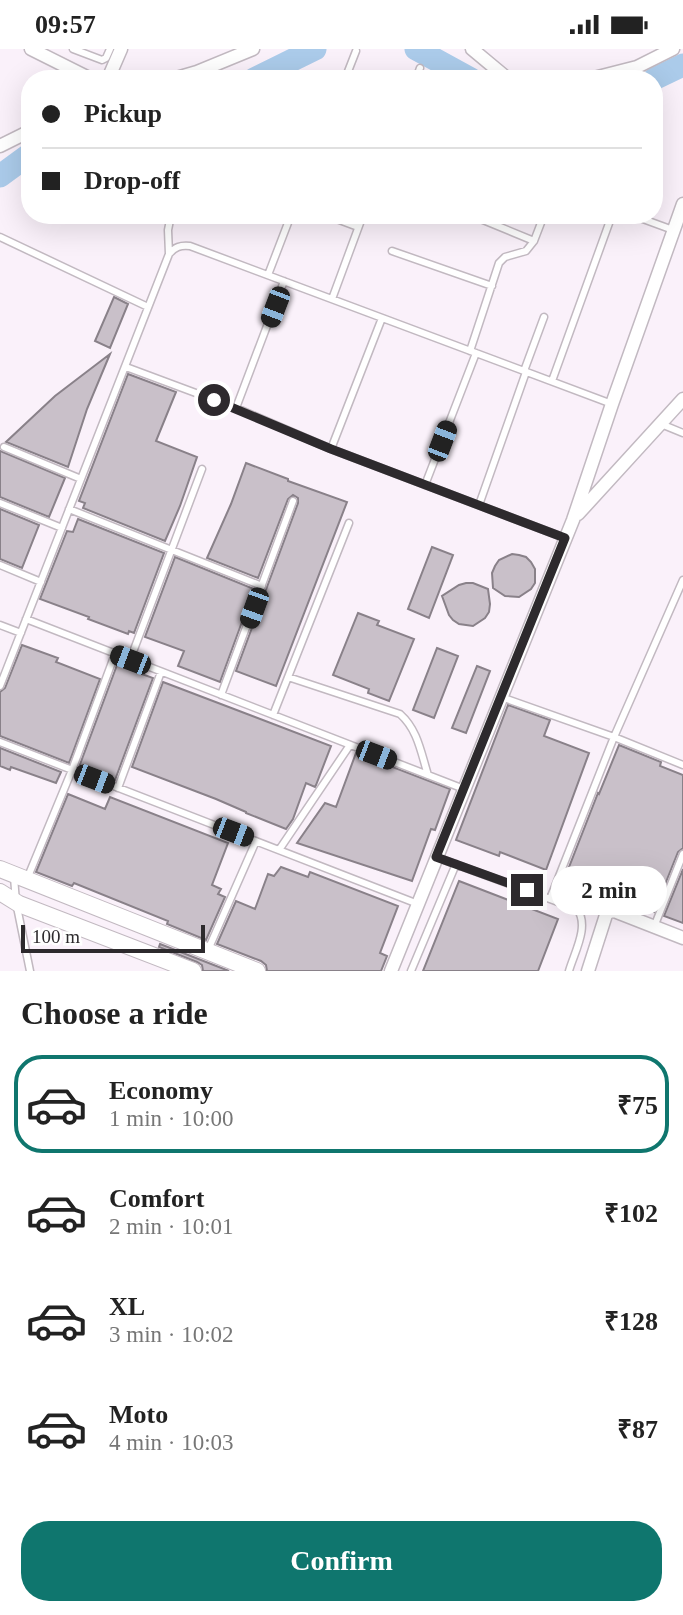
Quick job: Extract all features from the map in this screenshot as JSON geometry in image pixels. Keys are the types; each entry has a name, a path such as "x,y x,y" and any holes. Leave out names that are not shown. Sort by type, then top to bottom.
{"main road":[{"path":"13,875 257,971"},
{"path":"0,891 16,902 193,971"}],"street":[{"path":"31,49 73,70"},
{"path":"112,70 121,49"},
{"path":"202,70 253,49"},
{"path":"471,49 497,70"},
{"path":"625,70 673,49"},
{"path":"0,146 21,136"},
{"path":"391,971 573,520 683,205"},
{"path":"573,520 683,398"},
{"path":"588,971 609,912 614,911 683,938"}],"lane":[{"path":"74,49 102,60 110,49"},
{"path":"349,70 356,51"},
{"path":"169,254 170,224"},
{"path":"268,275 288,224"},
{"path":"350,224 358,227"},
{"path":"332,299 359,224"},
{"path":"498,224 534,241"},
{"path":"425,485 473,352 499,263 505,257 527,251 541,224"},
{"path":"552,381 609,224"},
{"path":"657,224 674,230"},
{"path":"0,237 148,307"},
{"path":"0,686 169,254 174,248 190,246 612,404"},
{"path":"392,251 492,286"},
{"path":"236,408 284,281"},
{"path":"478,505 544,317"},
{"path":"331,449 382,318"},
{"path":"126,367 565,538"},
{"path":"659,424 683,433"},
{"path":"4,447 81,479"},
{"path":"130,660 202,469"},
{"path":"221,695 293,501"},
{"path":"0,503 62,527"},
{"path":"69,509 262,586"},
{"path":"273,715 349,523"},
{"path":"0,565 41,582"},
{"path":"550,899 614,737 683,580"},
{"path":"26,619 464,789"},
{"path":"0,625 21,633"},
{"path":"30,971 13,875 72,770 115,654"},
{"path":"118,787 161,672"},
{"path":"288,677 400,714 417,736 428,775"},
{"path":"501,697 683,765"},
{"path":"0,742 418,904"},
{"path":"279,850 350,745"},
{"path":"207,952 256,841"},
{"path":"654,927 683,854"},
{"path":"436,857 577,909 583,921 569,971"},
{"path":"411,971 456,864"}],"building":[{"path":"114,297 128,304 110,348 95,341"},
{"path":"110,354 87,409 68,467 6,442 55,396"},
{"path":"128,374 176,392 156,441 197,457 165,541 83,508 85,503 79,501"},
{"path":"0,451 65,478 49,517 0,497"},
{"path":"246,463 347,502 276,686 236,671 298,498 293,495 288,499 258,578 207,558"},
{"path":"0,509 39,525 22,568 0,559"},
{"path":"78,519 164,553 134,633 129,631 128,634 40,599 67,531 73,532"},
{"path":"432,547 453,555 429,618 408,609"},
{"path":"512,554 526,557 535,569 535,583 519,597 505,596 493,588 492,573 495,566 499,560"},
{"path":"175,557 254,589 220,682 178,666 184,651 145,637"},
{"path":"466,583 488,589 489,612 473,626 459,624 453,620 442,596"},
{"path":"358,613 379,621 377,625 414,639 389,701 368,693 369,689 333,675"},
{"path":"22,645 58,658 56,662 100,679 69,763 0,736 0,692 5,688"},
{"path":"437,648 458,656 434,718 413,710"},
{"path":"117,665 153,678 115,780 79,767"},
{"path":"477,666 490,671 466,733 452,728"},
{"path":"163,682 331,746 315,787 306,783 293,819 286,829 132,767"},
{"path":"508,705 550,720 544,736 589,753 546,870 500,852 499,856 456,840"},
{"path":"619,745 661,762 660,766 683,775 683,848 678,852 654,912 564,880"},
{"path":"0,748 61,772 56,783 11,767 10,770 0,766"},
{"path":"356,753 450,789 435,830 431,829 412,881 297,843 325,803 336,807"},
{"path":"68,794 105,809 110,797 228,843 212,885 221,889 218,894 225,897 206,940 167,924 168,921 74,883 72,886 36,872"},
{"path":"281,867 308,877 310,872 398,906 380,953 387,956 381,971 267,971 266,965 261,961 217,944 236,901 255,909 268,874 274,876"},
{"path":"683,869 683,923 664,916"},
{"path":"459,881 558,919 538,971 423,971"},
{"path":"160,944 229,971 203,971 202,965 159,947"}],"waterway":[{"path":"272,70 315,49"},
{"path":"416,49 454,70"},
{"path":"663,75 683,65"},
{"path":"0,176 21,161"}],"route":[{"path":"214,400 331,449 565,538 436,857 527,890"}]}
